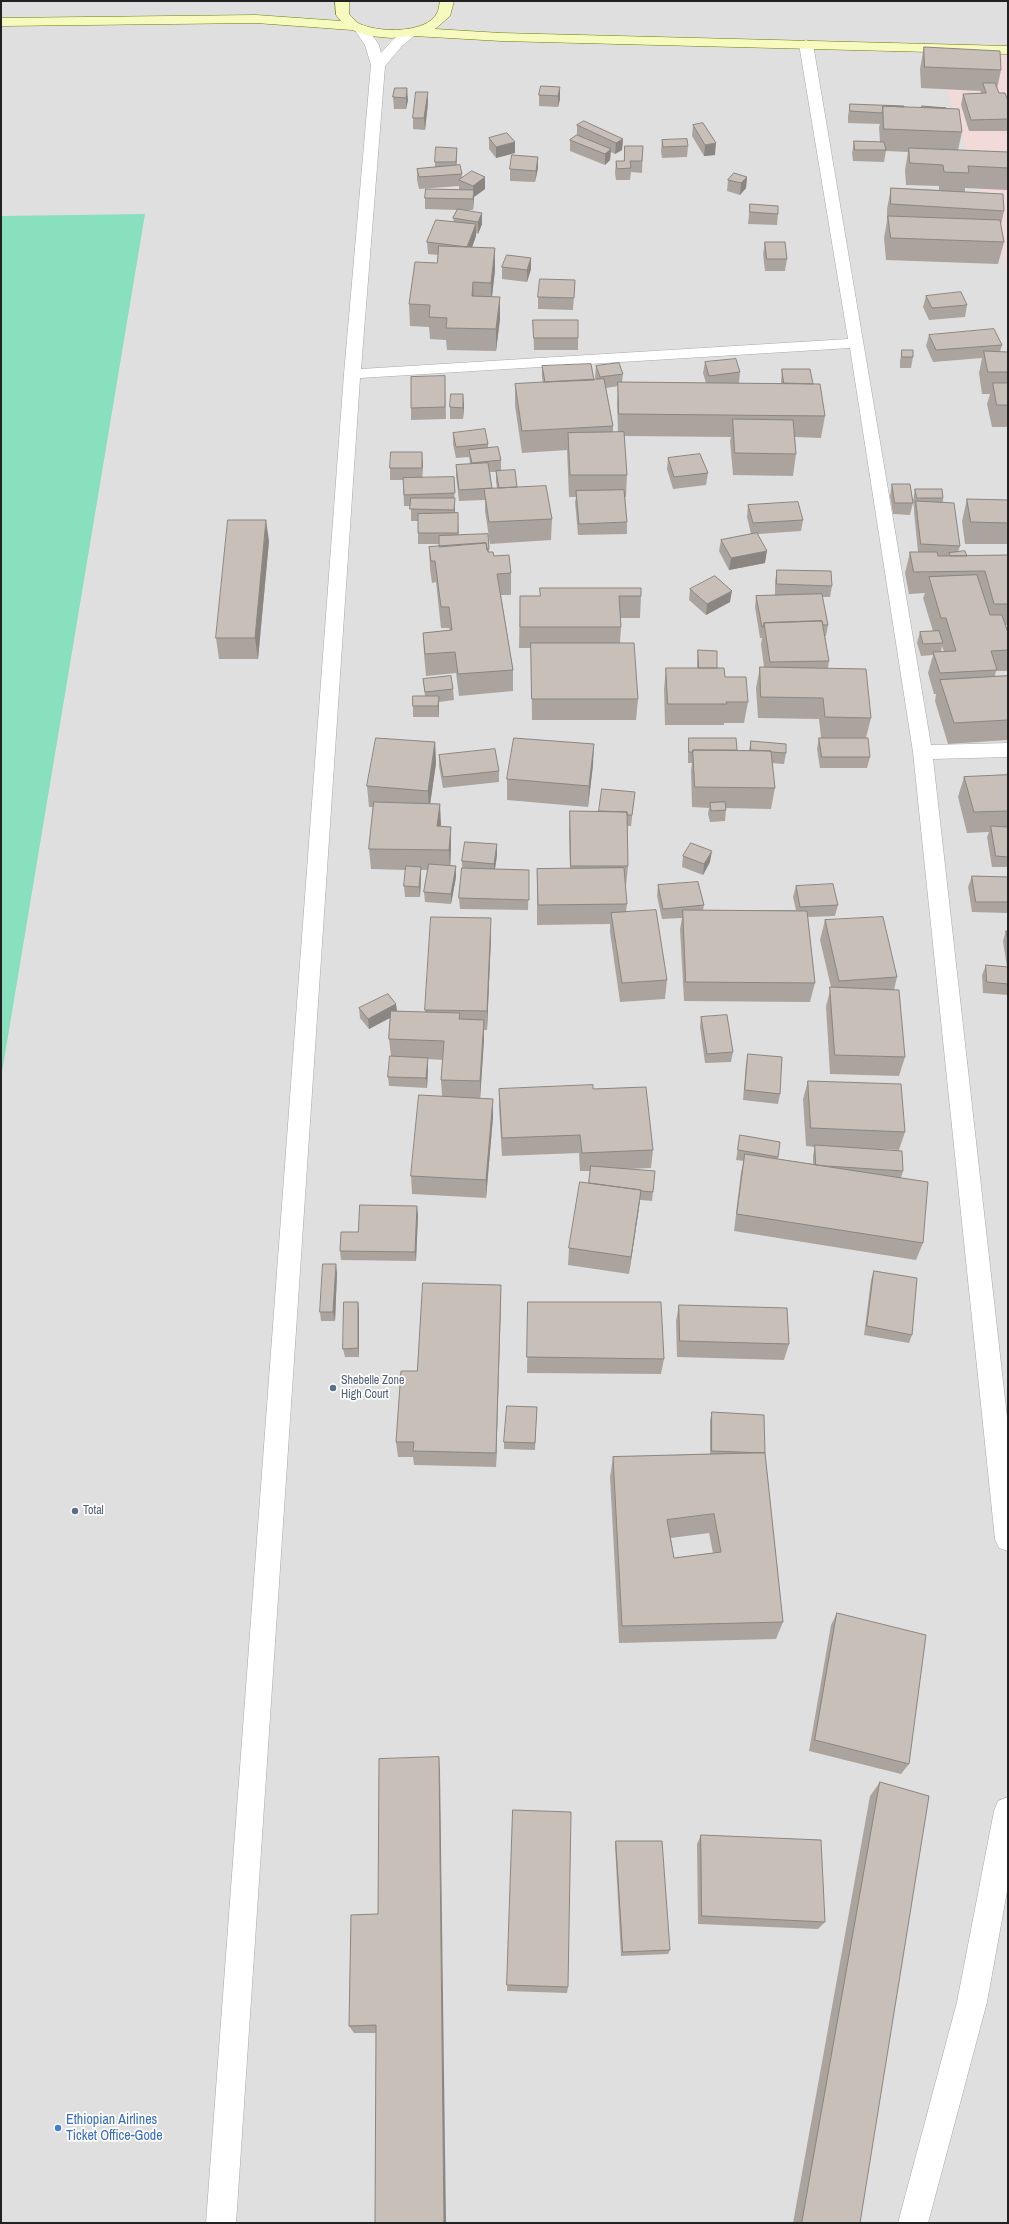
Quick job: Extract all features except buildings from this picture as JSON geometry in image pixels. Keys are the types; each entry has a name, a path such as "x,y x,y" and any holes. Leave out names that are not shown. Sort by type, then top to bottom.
{"street":[{"path":"221,2223 352,374 378,65 372,45 357,28 343,18 339,9 342,1"},
{"path":"378,65 397,43 413,32 433,25 443,18 447,9 447,1"},
{"path":"1,22 256,19 357,28 385,34 413,32 501,37 1008,50"},
{"path":"806,44 857,343 923,752 1008,1539"},
{"path":"352,374 857,343"},
{"path":"923,752 1008,750"},
{"path":"913,2223 929,2158 972,2002 1008,1811"}],"shaded area":[{"path":"1,1 1008,1 1008,2223 1,2223"},
{"path":"932,46 1008,47 1008,275"}],"green space":[{"path":"145,214 1,1078 1,216"}],"place":[{"name":"Shebelle Zone High Court","path":"333,1388"},
{"name":"Total","path":"75,1511"},
{"name":"Ethiopian Airlines Ticket Office-Gode","path":"58,2128"}]}
